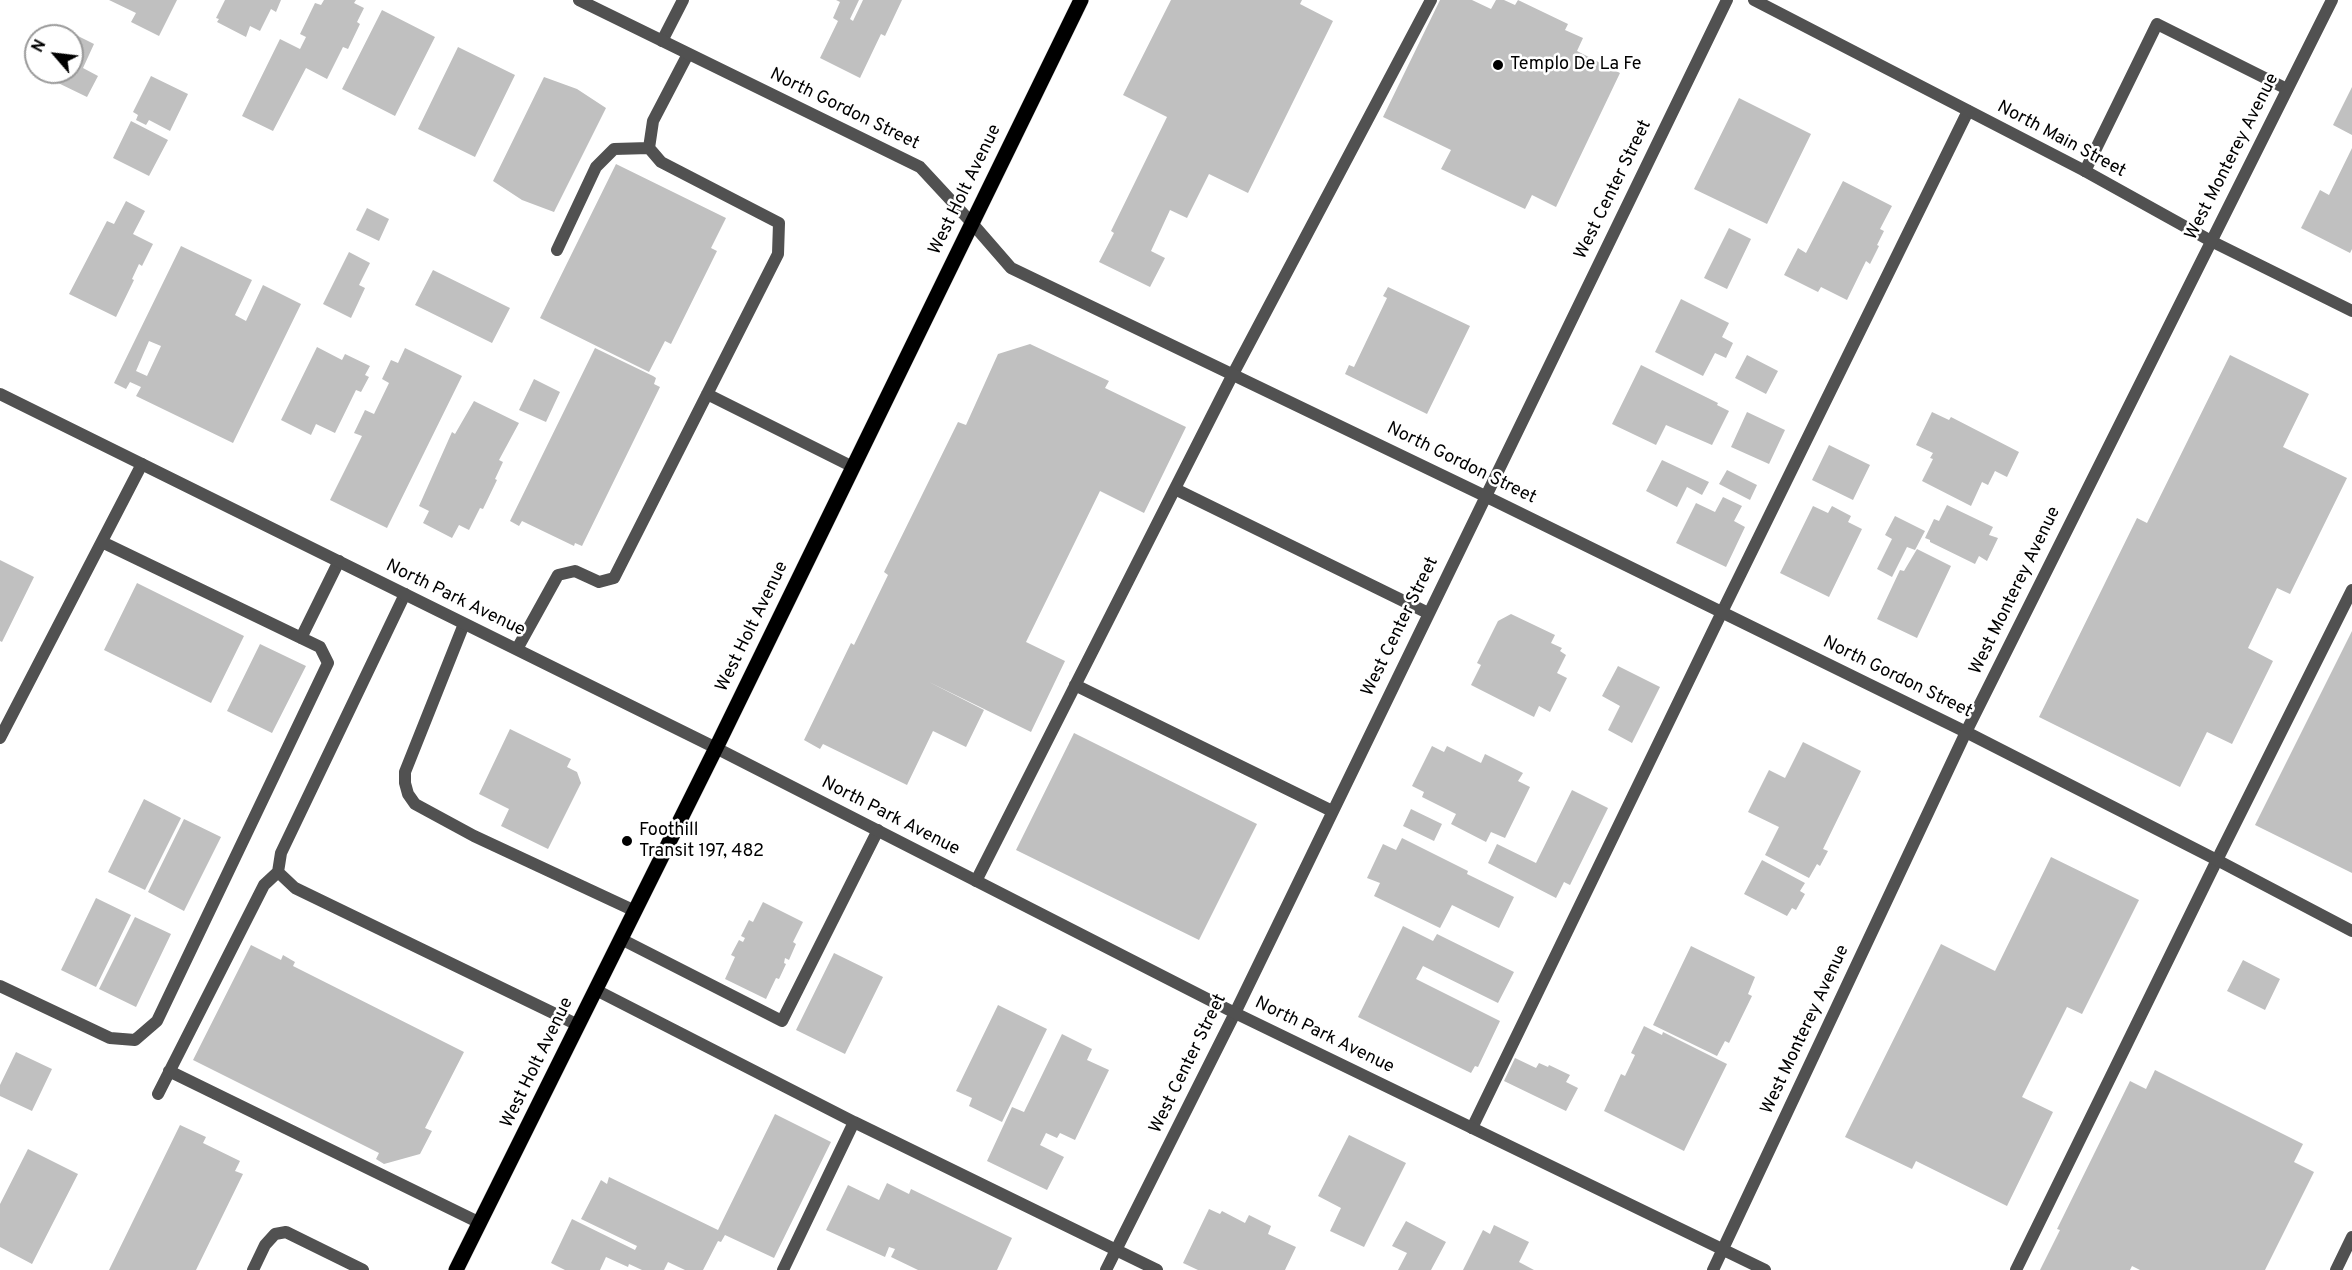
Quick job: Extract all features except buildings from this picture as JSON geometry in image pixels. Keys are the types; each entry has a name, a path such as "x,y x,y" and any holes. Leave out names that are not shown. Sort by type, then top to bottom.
{"main road":[{"name":"West Holt Avenue","path":"456,1270 716,748 1081,0"}],"street":[{"name":"North Gordon Street","path":"579,0 920,167 1011,268 1485,496 1966,732 2217,860 2352,932"},
{"path":"662,41 683,0"},
{"path":"976,881 1233,374 1431,0"},
{"name":"West Center Street","path":"1106,1270 1235,1013 1727,0"},
{"name":"North Main Street","path":"1754,0 2085,171 2211,241 2352,311"},
{"name":"West Monterey Avenue","path":"1713,1270 1966,732 2332,0"},
{"path":"2085,171 2157,24 2287,89"},
{"path":"517,649 558,574 574,571 599,582 614,578 778,254 779,223 661,162 649,148 653,121 688,54"},
{"path":"1472,1128 1968,111"},
{"path":"558,250 596,167 614,149 649,148"},
{"name":"North Park Avenue","path":"0,394 716,748 1235,1013 1765,1270"},
{"path":"707,394 853,467"},
{"path":"0,738 142,464"},
{"path":"1175,489 1428,613"},
{"path":"0,986 110,1038 135,1040 157,1021 328,663 320,647 102,542"},
{"path":"301,638 339,561"},
{"path":"2016,1270 2352,590"},
{"path":"158,1094 264,885 278,872 281,853 405,594"},
{"path":"464,624 405,772 408,795 415,804 474,836 635,911"},
{"path":"1075,685 1332,811"},
{"path":"621,939 782,1021 878,830"},
{"path":"278,872 295,888 578,1025"},
{"path":"596,990 854,1122 1157,1270"},
{"path":"169,1071 480,1223"},
{"path":"783,1270 854,1122"},
{"path":"253,1270 265,1245 275,1234 286,1232 363,1270"},
{"path":"2336,1270 2352,1237"},
{"path":"332,1270 338,1258"}],"place":[{"name":"Templo De La Fe","path":"1498,65"},
{"name":"Foothill Transit 197, 482","path":"627,841"}]}
